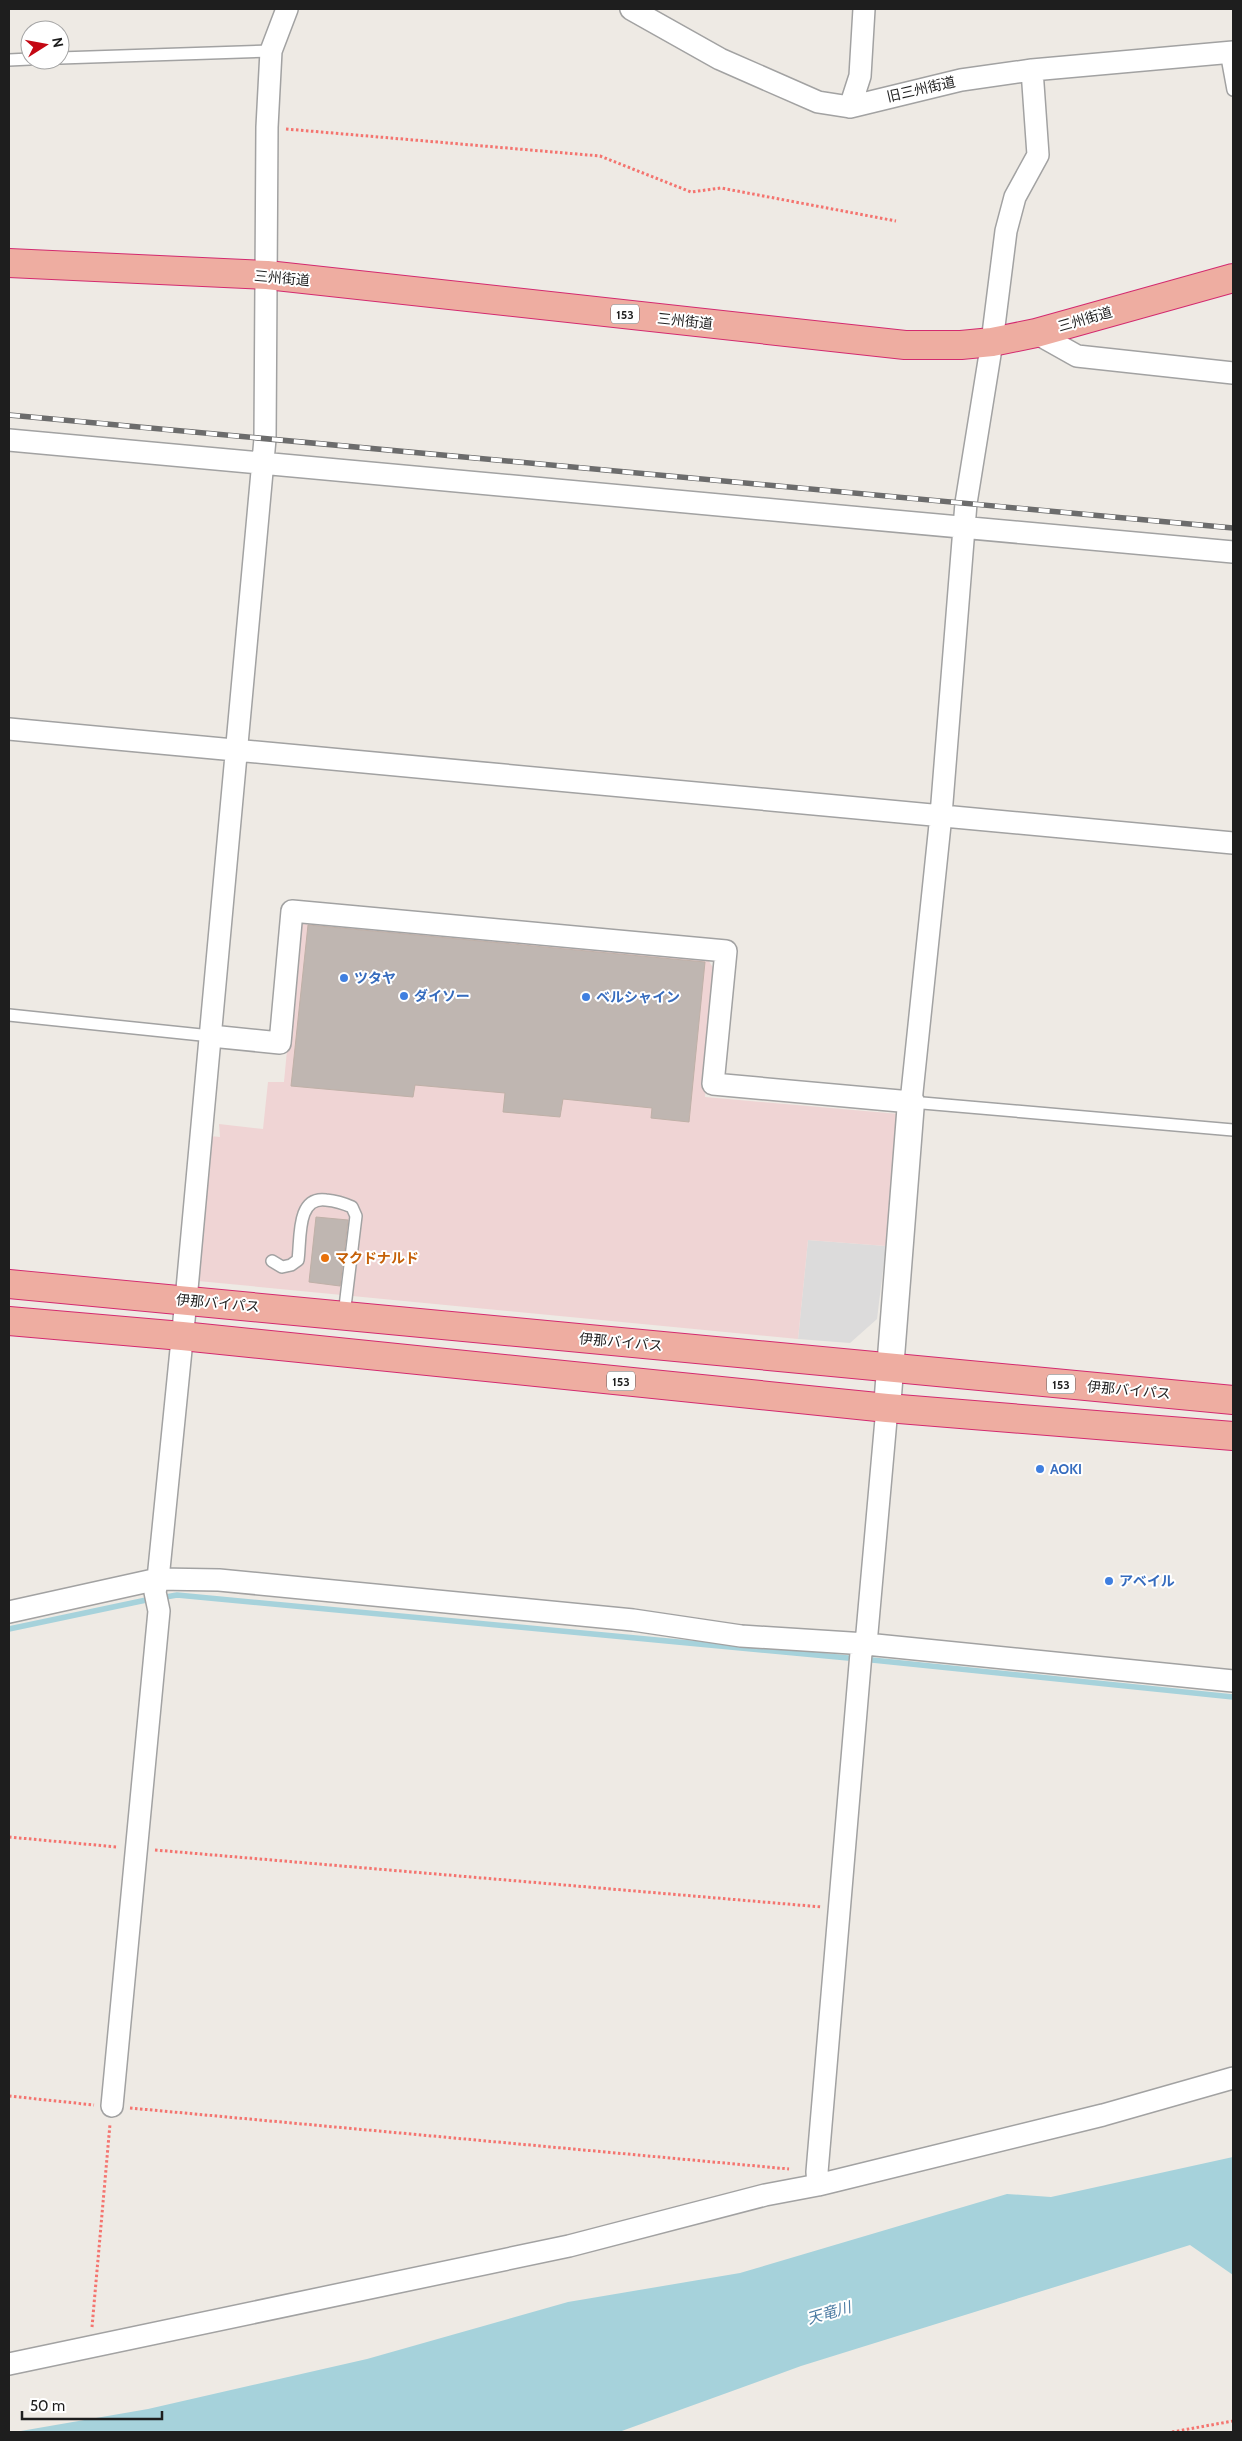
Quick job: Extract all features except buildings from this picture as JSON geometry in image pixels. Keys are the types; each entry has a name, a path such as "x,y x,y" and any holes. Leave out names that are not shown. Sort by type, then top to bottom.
{"highway":[{"name":"三州街道","path":"9,263 267,275 905,345 961,345 992,342 1036,332 1233,278"},
{"name":"伊那バイパス","path":"9,1284 1233,1400"},
{"name":"153","path":"9,1321 182,1336 887,1408 1233,1436"}],"street":[{"path":"112,2106 157,1594 211,1036 265,439 267,127 271,51 287,9"},
{"name":"旧三州街道","path":"631,9 720,59 818,102 850,106 961,80 1032,70 1230,52"},
{"path":"850,106 860,76 864,9"},
{"path":"817,2178 860,1653 866,1644 911,1102 941,815 964,527 992,342 1006,231 1015,197 1038,155 1032,70"},
{"path":"1036,332 1077,356 1233,373"},
{"path":"9,440 1233,552"},
{"path":"9,729 1233,843"},
{"path":"211,1036 280,1043 292,912 726,951 712,1084 911,1102"},
{"path":"9,1612 157,1594 219,1580 633,1620 741,1636 866,1644 1233,1681"},
{"path":"9,2364 570,2246 765,2195 817,2178 1103,2116 1233,2078"}],"lane":[{"path":"70,58 271,51"},
{"path":"1230,52 1233,90"},
{"path":"9,1016 211,1036"},
{"path":"911,1102 1233,1130"},
{"path":"272,1261 282,1267 291,1266 298,1260 304,1214 307,1205 312,1200 342,1202 352,1208 356,1216 344,1315"}],"path":[{"path":"267,127 600,156 691,192 721,188 896,221"},
{"path":"9,1837 840,1908"},
{"path":"9,2096 817,2178"},
{"path":"90,2348 112,2106"},
{"path":"1172,2432 1233,2422"}],"shaded area":[{"path":"309,921 707,958 715,971 705,1097 899,1114 886,1246 808,1240 798,1339 198,1281 210,1136 220,1137 219,1124 263,1129 268,1082 284,1082 298,934 303,924"},
{"path":"808,1240 886,1246 877,1319 850,1343 798,1339"}],"water":[{"name":"天竜川","path":"1233,2157 1233,2275 1190,2245 801,2366 619,2432 15,2432 148,2409 367,2359 568,2302 740,2273 1007,2194 1051,2197"}],"waterway":[{"path":"160,1598 177,1595 848,1658"},
{"path":"9,1629 151,1599"},
{"path":"872,1660 1233,1697"}],"railway":[{"path":"9,415 1233,528"}],"place":[{"name":"ツタヤ","path":"344,978"},
{"name":"ダイソー","path":"404,996"},
{"name":"ベルシャイン","path":"586,997"},
{"name":"マクドナルド","path":"325,1258"},
{"name":"AOKI","path":"1040,1469"},
{"name":"アベイル","path":"1109,1581"}]}
